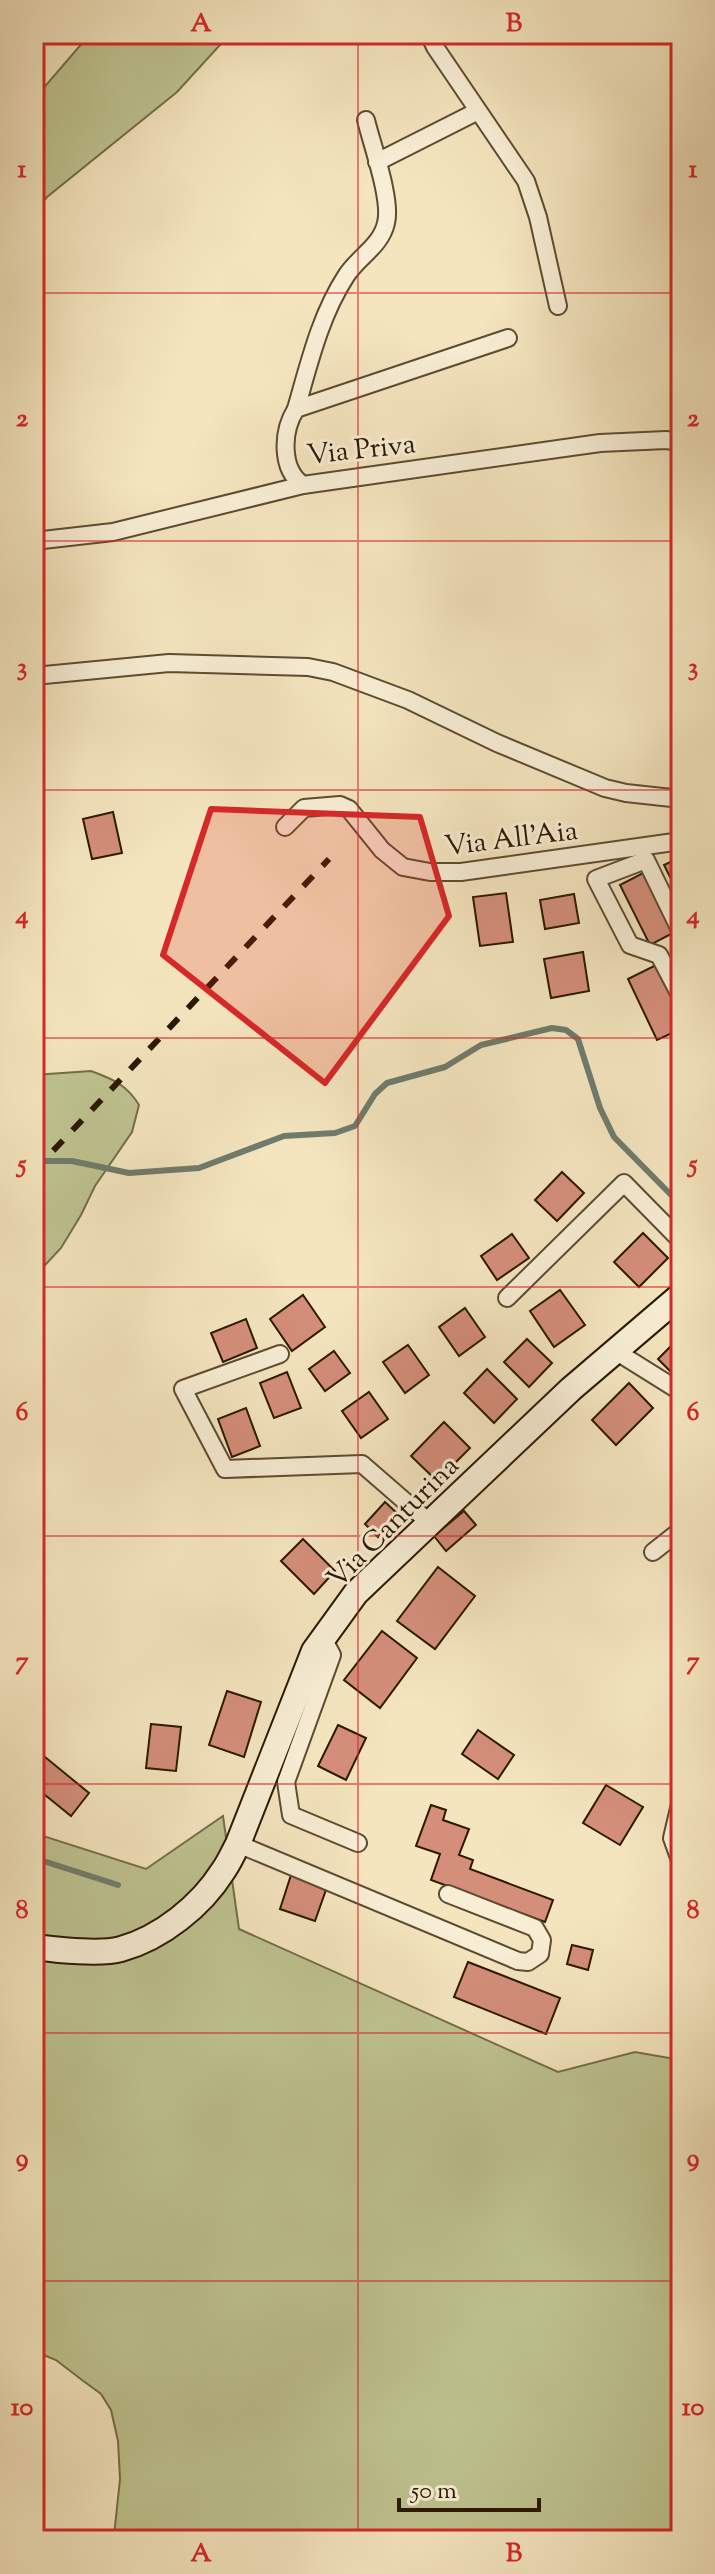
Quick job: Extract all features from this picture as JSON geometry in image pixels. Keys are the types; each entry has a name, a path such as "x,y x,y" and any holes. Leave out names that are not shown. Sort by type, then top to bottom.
{"main road":[{"name":"Via Canturina","path":"34,1947 68,1951 119,1950 159,1934 195,1905 222,1873 238,1844 314,1651 356,1593 571,1389 681,1295"}],"street":[{"path":"429,34 526,181 538,217 558,306"},
{"path":"377,162 478,111"},
{"path":"296,409 324,318 347,275 381,238 387,220 386,198 366,120"},
{"name":"Via Priva","path":"508,338 296,409 285,436 285,451 297,481 303,485 600,443 681,442"},
{"path":"34,541 113,532 303,485"},
{"path":"34,676 169,663 308,667 333,672 408,700 497,743 605,788 681,799"},
{"name":"Via All'Aia","path":"285,827 304,808 340,805 349,809 382,850 403,867 430,872 461,872 681,841"},
{"path":"681,932 646,860 596,879 630,945 659,955 681,997"},
{"path":"507,1298 624,1183 681,1241"},
{"path":"617,1352 681,1392"},
{"path":"280,1354 183,1389 225,1469 362,1464 430,1523"},
{"path":"653,1552 681,1530"},
{"path":"323,1638 332,1655 286,1782 291,1815 358,1843"},
{"path":"681,1800 672,1838 681,1863"},
{"path":"238,1844 518,1961 528,1962 540,1954 542,1940 535,1928 448,1894"}],"highlighted area":[{"path":"211,809 420,817 449,916 325,1083 163,955"}],"green space":[{"path":"90,34 230,34 177,92 47,197 34,212 34,99"},
{"path":"91,1071 119,1084 130,1092 139,1105 132,1132 95,1186 61,1248 34,1277 34,1075"},
{"path":"223,1816 239,1929 558,2072 635,2052 681,2060 681,2540 116,2540 120,2479 118,2441 111,2410 101,2394 56,2360 34,2351 34,1833 146,1869"}],"building":[{"path":"113,812 122,853 92,859 83,819"},
{"path":"681,857 681,899 664,865"},
{"path":"643,873 673,933 650,945 620,885"},
{"path":"506,893 513,942 480,946 473,897"},
{"path":"574,894 579,923 545,929 540,900"},
{"path":"583,952 589,991 551,998 544,959"},
{"path":"660,963 681,1006 681,1029 657,1040 628,979"},
{"path":"562,1172 584,1193 557,1221 535,1200"},
{"path":"643,1233 668,1258 639,1287 614,1262"},
{"path":"512,1234 529,1258 497,1280 481,1256"},
{"path":"560,1290 585,1325 554,1347 530,1311"},
{"path":"303,1295 325,1327 292,1351 270,1319"},
{"path":"465,1308 485,1337 459,1356 439,1327"},
{"path":"246,1319 257,1348 223,1362 211,1333"},
{"path":"681,1336 681,1382 658,1359"},
{"path":"527,1339 552,1363 529,1387 504,1362"},
{"path":"408,1345 429,1375 405,1393 383,1362"},
{"path":"334,1351 350,1373 325,1391 309,1369"},
{"path":"487,1369 517,1399 494,1423 464,1393"},
{"path":"287,1372 301,1408 274,1418 260,1383"},
{"path":"629,1383 653,1408 616,1445 592,1420"},
{"path":"369,1392 388,1419 361,1438 342,1411"},
{"path":"246,1408 260,1446 232,1457 218,1419"},
{"path":"444,1422 470,1448 437,1481 411,1456"},
{"path":"385,1502 399,1515 378,1537 365,1524"},
{"path":"464,1511 476,1525 446,1551 434,1536"},
{"path":"303,1539 335,1571 314,1594 281,1561"},
{"path":"438,1567 475,1596 435,1649 397,1621"},
{"path":"382,1631 417,1658 380,1708 344,1680"},
{"path":"227,1691 261,1702 244,1757 209,1745"},
{"path":"151,1724 181,1727 176,1771 146,1768"},
{"path":"338,1725 366,1738 346,1780 318,1766"},
{"path":"478,1730 514,1755 498,1779 462,1754"},
{"path":"34,1748 89,1793 71,1816 34,1786"},
{"path":"606,1785 643,1807 620,1845 583,1823"},
{"path":"431,1805 446,1810 443,1820 469,1829 459,1855 473,1860 470,1869 553,1900 545,1922 431,1880 440,1854 416,1846"},
{"path":"291,1875 327,1887 315,1921 280,1909"},
{"path":"572,1945 593,1950 588,1970 567,1964"},
{"path":"468,1962 560,1998 546,2034 454,1997"}],"waterway":[{"path":"34,1161 72,1161 129,1173 199,1168 284,1136 335,1133 355,1126 375,1094 387,1083 445,1067 481,1045 552,1028 566,1030 578,1039 600,1108 614,1137 681,1205"},
{"path":"34,1858 118,1885"}],"railway":[{"path":"34,1171 329,859"}]}
